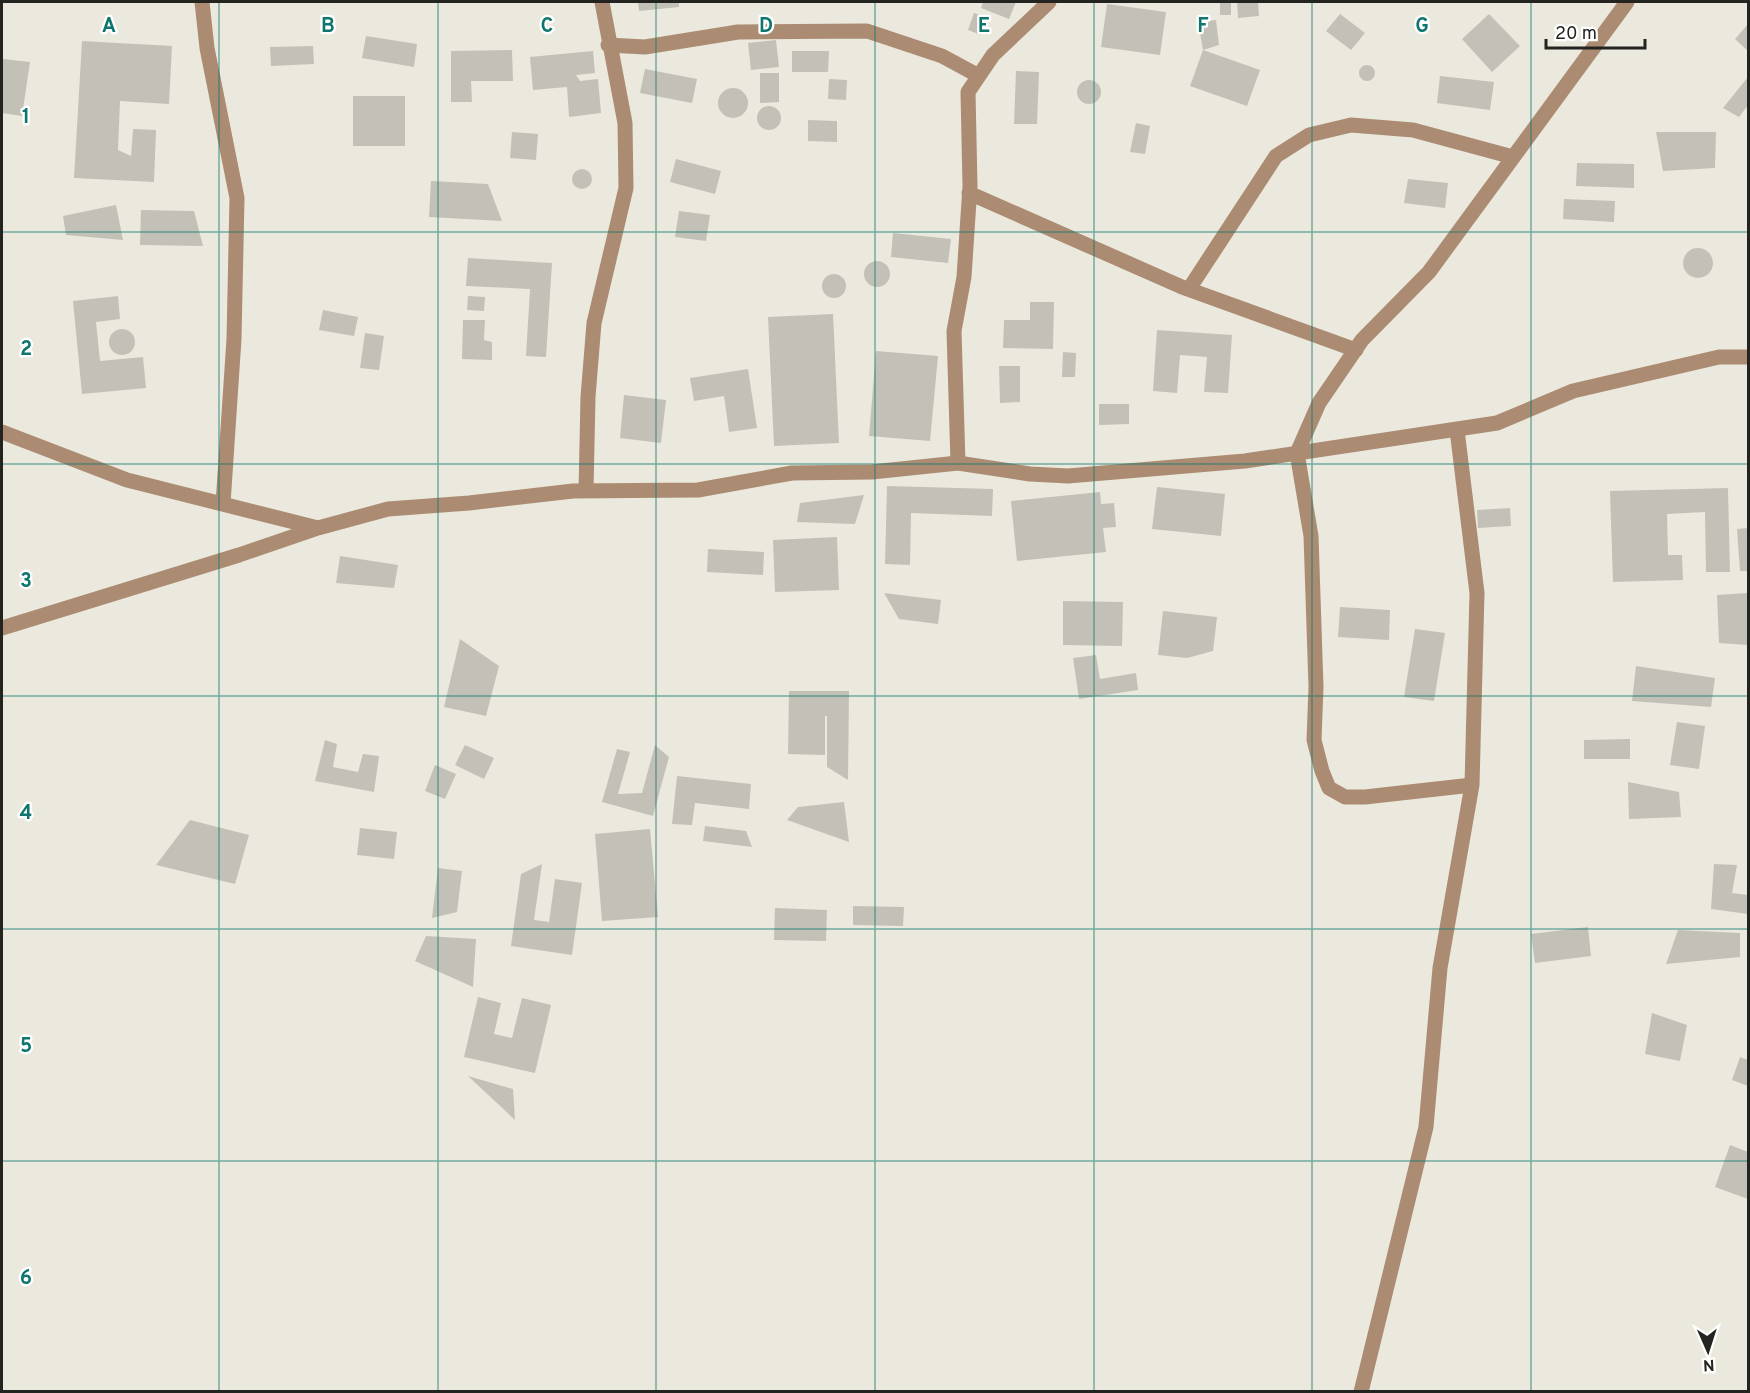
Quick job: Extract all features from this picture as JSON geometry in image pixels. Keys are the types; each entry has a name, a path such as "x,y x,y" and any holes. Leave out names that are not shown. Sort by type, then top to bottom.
{"street":[{"path":"202,2 207,48 237,198 234,339 224,504"},
{"path":"586,491 588,397 594,323 626,188 625,123 608,45 602,2"},
{"path":"958,463 954,332 964,277 969,193 968,92 993,54 1049,2"},
{"path":"1472,785 1365,797 1345,797 1329,788 1314,740 1316,687 1311,536 1297,453 1319,403 1362,340 1428,272 1627,2"},
{"path":"608,45 645,48 738,32 867,31 942,56 979,76"},
{"path":"1189,289 1276,156 1309,135 1351,125 1413,130 1513,157"},
{"path":"969,193 1189,289 1356,350"},
{"path":"2,628 239,555 318,528 388,509 586,491 698,490 792,473 872,472 958,463 1030,474 1068,476 1126,473 1297,453 1497,423 1573,391 1719,357 1749,357"},
{"path":"1361,1392 1426,1127 1440,968 1472,785 1477,593 1457,430"},
{"path":"2,432 127,480 318,528"}],"building":[{"path":"638,2 679,2 679,7 639,11"},
{"path":"983,2 1016,2 1009,19 981,8"},
{"path":"1220,2 1231,2 1231,15 1220,15"},
{"path":"1237,2 1258,2 1259,16 1238,18"},
{"path":"1107,4 1166,12 1160,55 1101,47"},
{"path":"974,13 988,18 981,35 968,30"},
{"path":"1340,14 1365,33 1351,50 1326,31"},
{"path":"1489,14 1520,46 1492,72 1462,39"},
{"path":"1216,20 1219,45 1203,50 1198,22"},
{"path":"1748,24 1748,51 1735,39"},
{"path":"366,36 417,44 414,67 362,58"},
{"path":"776,40 779,67 751,70 748,43"},
{"path":"82,41 172,46 169,104 120,101 118,150 131,156 133,129 156,130 154,182 74,178"},
{"path":"313,46 314,64 271,66 270,47"},
{"path":"512,50 513,81 471,81 472,102 451,102 451,51"},
{"path":"1203,50 1260,70 1247,106 1190,86"},
{"path":"593,51 595,73 576,75 580,81 598,79 601,113 569,117 567,87 533,90 530,57"},
{"path":"792,51 829,51 828,72 792,72"},
{"path":"3,59 30,62 22,116 2,113"},
{"path":"1367,65 1375,73 1367,81 1359,73"},
{"path":"645,69 697,79 692,103 640,93"},
{"path":"1016,71 1039,72 1037,124 1014,124"},
{"path":"760,73 779,73 779,102 760,103"},
{"path":"1440,76 1494,82 1490,110 1437,103"},
{"path":"1748,77 1748,105 1739,117 1723,108"},
{"path":"829,79 847,80 846,100 828,99"},
{"path":"1089,80 1097,84 1101,92 1097,100 1089,104 1081,100 1077,92 1081,84"},
{"path":"733,88 744,92 748,103 744,114 733,118 722,114 718,103 722,92"},
{"path":"353,96 405,96 405,146 353,146"},
{"path":"769,106 778,109 781,118 778,127 769,130 760,127 757,118 760,109"},
{"path":"808,120 837,121 837,142 808,141"},
{"path":"1136,123 1150,126 1145,154 1130,152"},
{"path":"512,132 538,134 536,160 510,158"},
{"path":"1656,132 1716,132 1715,168 1663,171"},
{"path":"676,159 721,171 715,194 670,182"},
{"path":"1577,163 1634,164 1634,188 1576,186"},
{"path":"578,169 586,169 592,175 592,183 586,189 578,189 572,183 572,175"},
{"path":"1408,179 1448,183 1445,208 1404,203"},
{"path":"431,181 488,184 502,221 429,217"},
{"path":"1564,199 1615,201 1614,222 1563,219"},
{"path":"116,205 123,240 66,235 63,216"},
{"path":"141,210 194,211 203,246 140,245"},
{"path":"679,211 710,215 706,241 675,237"},
{"path":"893,233 951,239 948,263 891,257"},
{"path":"1698,248 1708,253 1713,263 1708,273 1698,278 1688,273 1683,263 1688,253"},
{"path":"468,258 552,263 546,357 526,356 530,289 466,286"},
{"path":"877,261 886,265 890,274 886,283 877,287 868,283 864,274 868,265"},
{"path":"834,274 843,277 846,286 843,295 834,298 825,295 822,286 825,277"},
{"path":"118,296 120,319 96,322 100,361 143,357 146,388 82,394 73,301"},
{"path":"468,296 485,297 484,311 467,310"},
{"path":"1030,302 1054,302 1053,349 1003,348 1004,320 1030,320"},
{"path":"323,310 358,317 354,336 319,330"},
{"path":"833,314 839,443 774,446 768,317"},
{"path":"463,320 485,320 484,340 492,342 492,360 462,359"},
{"path":"122,329 131,333 135,342 131,351 122,355 113,351 109,342 113,333"},
{"path":"1157,330 1232,335 1228,393 1204,392 1207,357 1180,355 1177,393 1153,391"},
{"path":"365,333 384,336 379,370 360,368"},
{"path":"876,351 938,356 930,441 869,436"},
{"path":"1063,352 1076,353 1075,377 1062,377"},
{"path":"999,366 1020,366 1020,402 1000,403"},
{"path":"748,369 757,428 729,432 724,396 694,401 690,378"},
{"path":"624,395 666,400 661,443 620,438"},
{"path":"1099,404 1129,404 1129,424 1099,425"},
{"path":"887,486 993,489 992,516 911,513 910,565 885,564"},
{"path":"1157,487 1225,494 1221,536 1152,529"},
{"path":"1728,488 1730,572 1706,572 1705,512 1667,514 1668,555 1682,555 1683,580 1613,582 1610,491"},
{"path":"1100,492 1101,504 1114,503 1116,527 1103,528 1106,552 1017,561 1011,501"},
{"path":"864,495 855,524 797,522 800,503"},
{"path":"1510,508 1511,526 1478,528 1477,510"},
{"path":"1748,528 1748,571 1740,571 1737,529"},
{"path":"837,537 839,590 775,592 773,540"},
{"path":"708,549 764,552 763,575 707,572"},
{"path":"340,556 398,565 394,588 336,583"},
{"path":"884,593 941,600 938,624 899,619"},
{"path":"1748,593 1748,645 1719,643 1717,595"},
{"path":"1063,601 1123,602 1122,646 1063,645"},
{"path":"1340,607 1390,610 1389,640 1338,637"},
{"path":"1163,611 1217,617 1213,651 1187,658 1158,655"},
{"path":"1415,629 1445,633 1434,701 1404,697"},
{"path":"460,639 499,666 486,716 444,707"},
{"path":"1096,655 1100,679 1136,673 1138,690 1079,699 1073,658"},
{"path":"1636,666 1715,678 1711,707 1632,701"},
{"path":"789,691 849,691 848,780 827,767 827,716 825,716 825,755 788,754"},
{"path":"1677,722 1705,726 1699,769 1670,765"},
{"path":"1630,739 1630,759 1584,759 1584,740"},
{"path":"325,740 337,744 333,767 358,772 363,754 379,756 374,792 315,781"},
{"path":"465,745 494,758 484,779 455,765"},
{"path":"655,745 669,757 653,816 602,802 617,749 630,752 618,794 642,793"},
{"path":"435,765 456,774 445,799 425,791"},
{"path":"677,776 751,784 749,809 695,803 692,825 672,824"},
{"path":"1628,782 1679,792 1681,817 1629,819"},
{"path":"844,802 849,842 787,820 798,807"},
{"path":"190,820 249,835 235,884 156,865"},
{"path":"705,826 746,831 752,847 703,841"},
{"path":"360,828 397,832 394,859 357,855"},
{"path":"650,829 658,917 602,921 595,834"},
{"path":"542,864 534,920 549,922 555,879 582,883 572,955 511,946 521,874"},
{"path":"1714,864 1737,865 1732,893 1748,895 1748,914 1711,909"},
{"path":"438,868 462,871 457,912 432,918"},
{"path":"853,906 904,907 903,926 853,925"},
{"path":"775,908 827,910 826,941 774,940"},
{"path":"1588,927 1591,956 1535,963 1531,934"},
{"path":"1678,930 1740,933 1740,957 1666,964"},
{"path":"426,936 476,939 473,987 415,961"},
{"path":"478,997 501,1003 494,1034 512,1038 522,998 551,1005 535,1073 464,1057"},
{"path":"1652,1013 1687,1025 1680,1061 1645,1054"},
{"path":"1740,1057 1748,1060 1748,1086 1732,1080"},
{"path":"468,1076 513,1089 515,1120"},
{"path":"1730,1145 1748,1152 1748,1199 1715,1187"}]}
